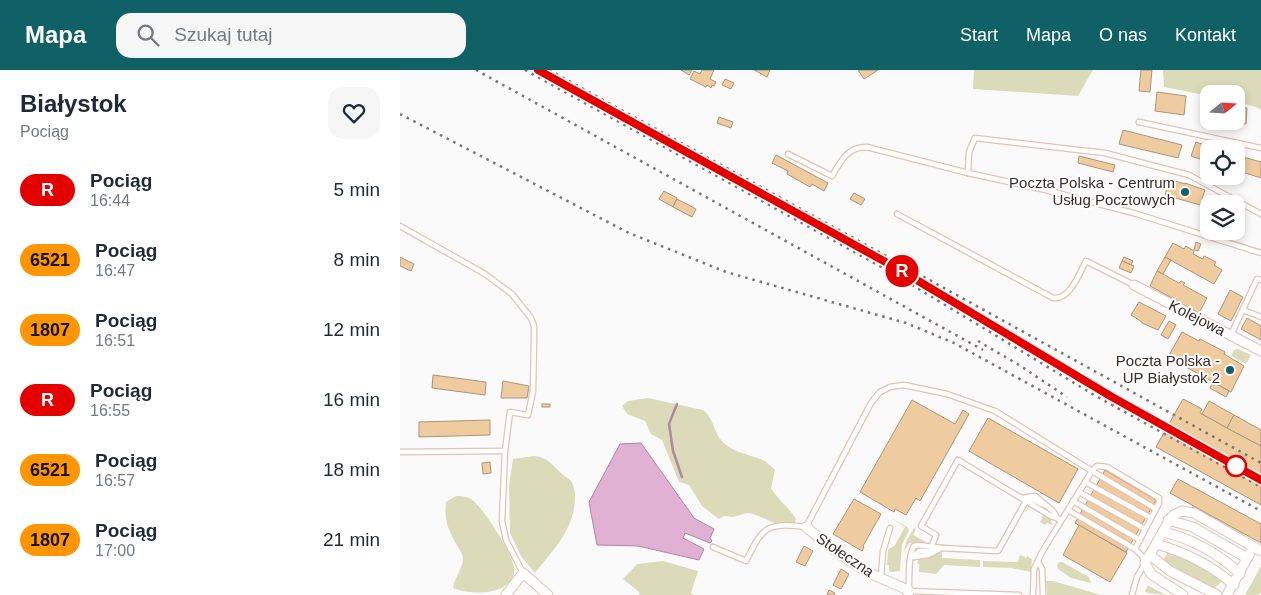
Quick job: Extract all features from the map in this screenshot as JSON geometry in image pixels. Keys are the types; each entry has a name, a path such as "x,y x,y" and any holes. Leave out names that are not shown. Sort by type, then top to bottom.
{"street":[{"name":"Kolejowa","path":"1134,285 1261,351"},
{"path":"1183,595 1151,574 1147,559 1168,520 1177,513 1188,511 1257,548 1247,558 1227,595"},
{"path":"1168,520 1193,527 1247,558"},
{"name":"Stołeczna","path":"806,527 849,560 881,578 894,582 909,593"},
{"path":"1163,532 1181,536 1226,561 1240,574"},
{"path":"1156,544 1175,549 1196,559 1218,571 1234,585"},
{"path":"1147,559 1217,595"},
{"path":"506,595 523,573 548,595"}],"lane":[{"path":"1139,122 1261,148"},
{"path":"968,173 969,152 975,138 1104,153 1189,175 1261,214"},
{"path":"788,154 832,176 847,153 853,149 864,147 1101,204 1261,253"},
{"path":"898,214 1053,298 1059,298 1067,294 1086,261 1134,285"},
{"path":"400,226 485,274 512,294 531,318 534,326 533,391 528,414 510,412 505,451 502,521 506,540 523,573"},
{"path":"1230,335 1257,279 1261,280"},
{"path":"1243,310 1261,317"},
{"path":"713,547 746,561 758,536 769,528 786,524 806,527 871,402 880,392 890,387 904,385 947,394 995,411 1156,509"},
{"path":"400,452 505,451"},
{"path":"932,546 936,535 921,526 958,460 1059,519"},
{"path":"1033,595 1034,569 1042,552 1059,519 1068,510 1097,466 1107,467 1157,496 1160,501 1135,549"},
{"path":"1086,482 1151,518"},
{"path":"1079,492 1145,529"},
{"path":"1025,499 1046,506 1059,519"},
{"path":"1020,595 909,593 912,549 914,546 998,551 1025,499"},
{"path":"1073,501 1140,540"},
{"path":"1068,510 1135,549 1147,559 1137,578 1132,595"},
{"path":"881,578 883,552 890,528"},
{"path":"912,560 919,551 936,551 942,548"},
{"path":"1038,562 1042,569 1043,595"}],"green space":[{"path":"974,70 1093,70 1078,96 973,89"},
{"path":"1163,70 1261,70 1261,110 1245,104 1245,85 1200,85 1200,94 1164,87"},
{"path":"1238,349 1251,355 1246,364 1231,356 1234,350"},
{"path":"648,398 703,410 726,445 769,464 775,470 771,488 796,519 794,525 788,529 754,514 747,513 733,517 724,516 719,519 702,506 689,485 679,482 662,440 651,434 645,421 627,414 622,406 628,401"},
{"path":"534,456 548,461 571,481 575,496 572,518 568,528 556,547 535,573 521,556 510,533 509,486 513,459"},
{"path":"456,496 471,499 489,520 503,541 514,569 512,579 505,586 491,591 476,593 453,588 463,558 448,526 445,507 446,502"},
{"path":"1029,505 1051,518 1052,525 1047,523 1045,525 1040,522 1043,515 1029,507 1026,512"},
{"path":"1192,507 1244,534 1245,538 1191,509"},
{"path":"891,518 907,527 909,530 902,545 900,571 891,572 889,565 887,565 888,550 895,545 905,527"},
{"path":"914,528 916,529 913,535 926,542 909,543 904,552 906,542"},
{"path":"1169,550 1223,580 1214,589 1167,563 1163,560"},
{"path":"942,553 942,558 980,560 980,567 944,565 936,574 919,572 919,564 917,563 919,559 928,558"},
{"path":"1021,555 1032,559 1031,572 1011,568 983,567 983,561 1018,562"},
{"path":"663,561 698,571 691,593 694,595 640,595 638,591 623,579 637,564"},
{"path":"1059,562 1089,577 1091,583 1071,578 1058,569 1057,565"},
{"path":"1261,566 1261,593 1245,595"},
{"path":"1046,581 1053,581 1101,595 1047,595"},
{"path":"1148,585 1166,595 1147,593 1145,591"}],"shaded area":[{"path":"641,443 694,518 714,529 710,543 685,533 683,538 704,549 699,560 638,546 597,545 589,502 620,444"}],"building":[{"path":"681,70 692,70 689,75"},
{"path":"702,70 714,70 710,79 716,82 711,88 690,79 694,71 700,74"},
{"path":"754,70 770,70 767,77"},
{"path":"858,70 878,70 864,79"},
{"path":"1141,70 1152,70 1150,92 1139,91"},
{"path":"725,79 734,83 731,89 722,85"},
{"path":"1157,92 1186,96 1184,115 1155,111"},
{"path":"1245,108 1247,108 1245,124"},
{"path":"719,117 733,122 731,128 717,123"},
{"path":"1123,130 1182,145 1178,158 1119,144"},
{"path":"1196,142 1200,143 1200,159 1191,156"},
{"path":"776,155 828,183 824,191 812,184 810,187 787,174 788,171 772,163"},
{"path":"1079,156 1115,165 1113,172 1078,163"},
{"path":"1245,158 1261,162 1261,178 1245,173"},
{"name":"Poczta Polska - Centrum Usług Pocztowych","path":"1169,179 1205,190 1203,195 1200,195 1200,205 1165,195 1167,188 1164,187 1165,184 1168,185"},
{"path":"664,191 677,198 673,207 659,199"},
{"path":"854,193 865,199 861,205 850,199"},
{"path":"677,199 696,209 692,217 673,207"},
{"path":"1196,242 1201,244 1198,251 1194,250"},
{"path":"1173,243 1184,249 1186,246 1194,251 1193,254 1203,259 1204,256 1216,262 1214,265 1222,270 1214,284 1165,257"},
{"path":"400,257 414,264 411,271 400,266"},
{"path":"1124,257 1133,261 1131,265 1122,261"},
{"path":"1165,257 1171,260 1163,274 1157,271"},
{"path":"1122,261 1134,266 1131,273 1119,268"},
{"path":"1157,271 1179,283 1181,281 1185,283 1183,285 1207,298 1199,313 1150,286"},
{"path":"1230,290 1243,297 1231,321 1218,314"},
{"path":"1139,302 1166,316 1158,330 1142,323 1131,315"},
{"path":"1247,318 1261,326 1261,340 1241,329"},
{"path":"1169,321 1176,325 1168,339 1161,335"},
{"path":"1182,332 1225,352 1224,354 1244,366 1231,392 1168,357"},
{"path":"433,375 486,382 485,395 432,388"},
{"path":"503,381 529,386 527,398 501,398"},
{"path":"1213,382 1229,391 1226,397 1210,388"},
{"path":"1183,399 1202,409 1200,413 1261,446 1261,505 1156,447"},
{"path":"912,400 955,424 963,410 969,414 920,501 916,498 906,515 895,509 894,512 860,492"},
{"path":"1209,401 1234,415 1227,428 1202,414"},
{"path":"542,404 550,404 550,407 542,407"},
{"path":"1234,415 1261,430 1261,446 1227,428"},
{"path":"988,418 1078,469 1059,503 969,451"},
{"path":"490,420 490,435 419,437 419,422"},
{"path":"490,462 491,473 483,474 482,463"},
{"path":"1105,470 1156,500 1126,552 1075,523"},
{"path":"1178,479 1261,524 1261,543 1170,493"},
{"path":"854,499 881,514 862,551 833,534"},
{"path":"1079,525 1127,553 1110,582 1063,555"},
{"path":"804,546 813,551 805,566 796,562"},
{"path":"841,569 849,574 841,589 833,585"},
{"path":"829,590 835,593 834,595 827,595"}],"waterway":[{"path":"677,404 669,424 673,451 682,477"}],"railway":[{"path":"476,70 983,350"},
{"path":"525,70 894,274 1094,395 1261,487"},
{"path":"549,70 1261,463"},
{"path":"400,114 629,233 726,272 906,323 954,343 1261,511"},
{"path":"978,341 1019,365 1067,397"}],"train":[{"name":"R","path":"538,70 900,270 1112,397 1261,480"}],"place":[{"name":"Poczta Polska - Centrum Usług Pocztowych","path":"1185,192"},
{"name":"Poczta Polska - UP Białystok 2","path":"1230,370"}]}
